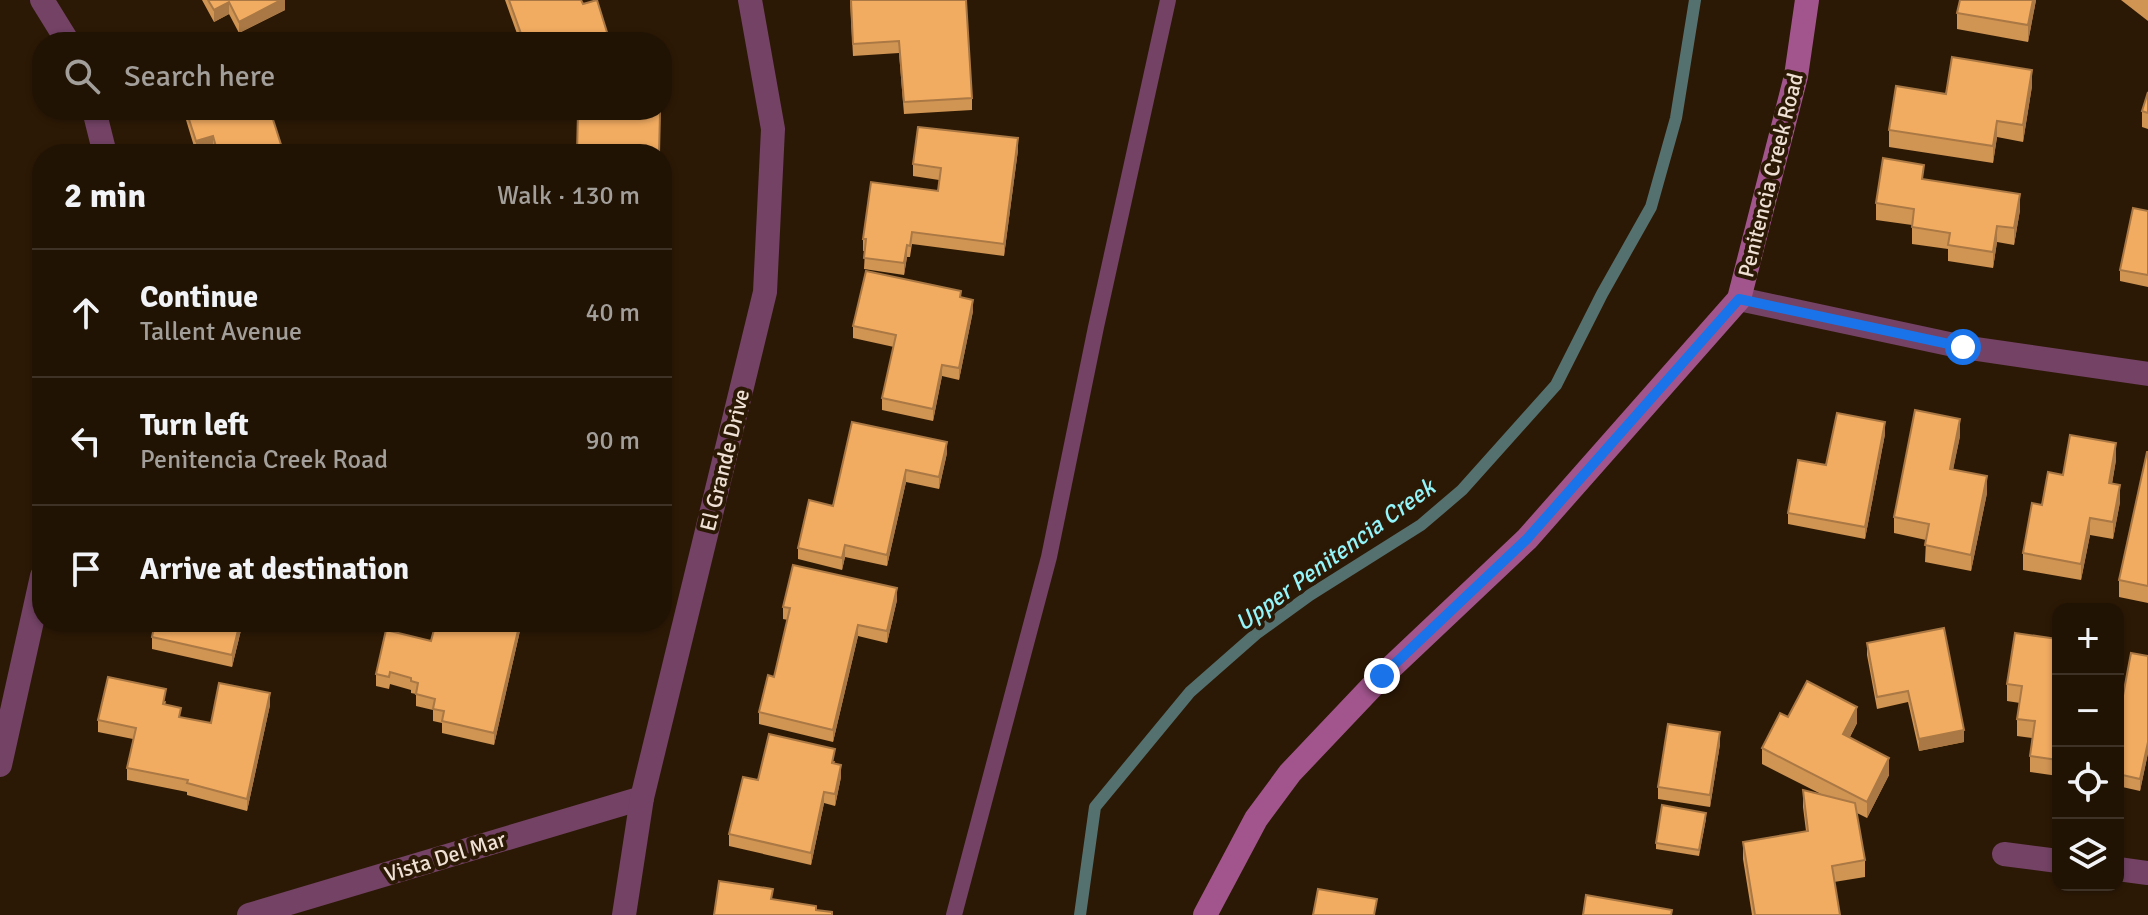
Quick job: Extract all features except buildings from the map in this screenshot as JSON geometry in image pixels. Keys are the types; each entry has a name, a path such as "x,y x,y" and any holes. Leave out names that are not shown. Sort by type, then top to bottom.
{"street":[{"path":"42,0 62,32"},
{"name":"El Grande Drive","path":"624,915 642,798 765,292 773,129 750,0"},
{"name":"Penitencia Creek Road","path":"1205,915 1256,819 1290,773 1382,676 1527,539 1739,299 1796,76 1807,0"},
{"path":"96,120 102,144"},
{"path":"1739,299 1963,347 2148,374"},
{"path":"0,765 32,621"},
{"name":"Vista Del Mar","path":"249,915 642,798"},
{"path":"2004,854 2052,860"},
{"path":"2124,870 2148,873"}],"lane":[{"path":"954,915 1049,557 1168,0"}],"waterway":[{"name":"Upper Penitencia Creek","path":"1080,915 1095,807 1190,692 1256,634 1310,595 1421,525 1462,490 1556,385 1651,207 1676,118 1695,0"}],"route":[{"path":"1382,676 1527,539 1739,299 1963,347"}]}
